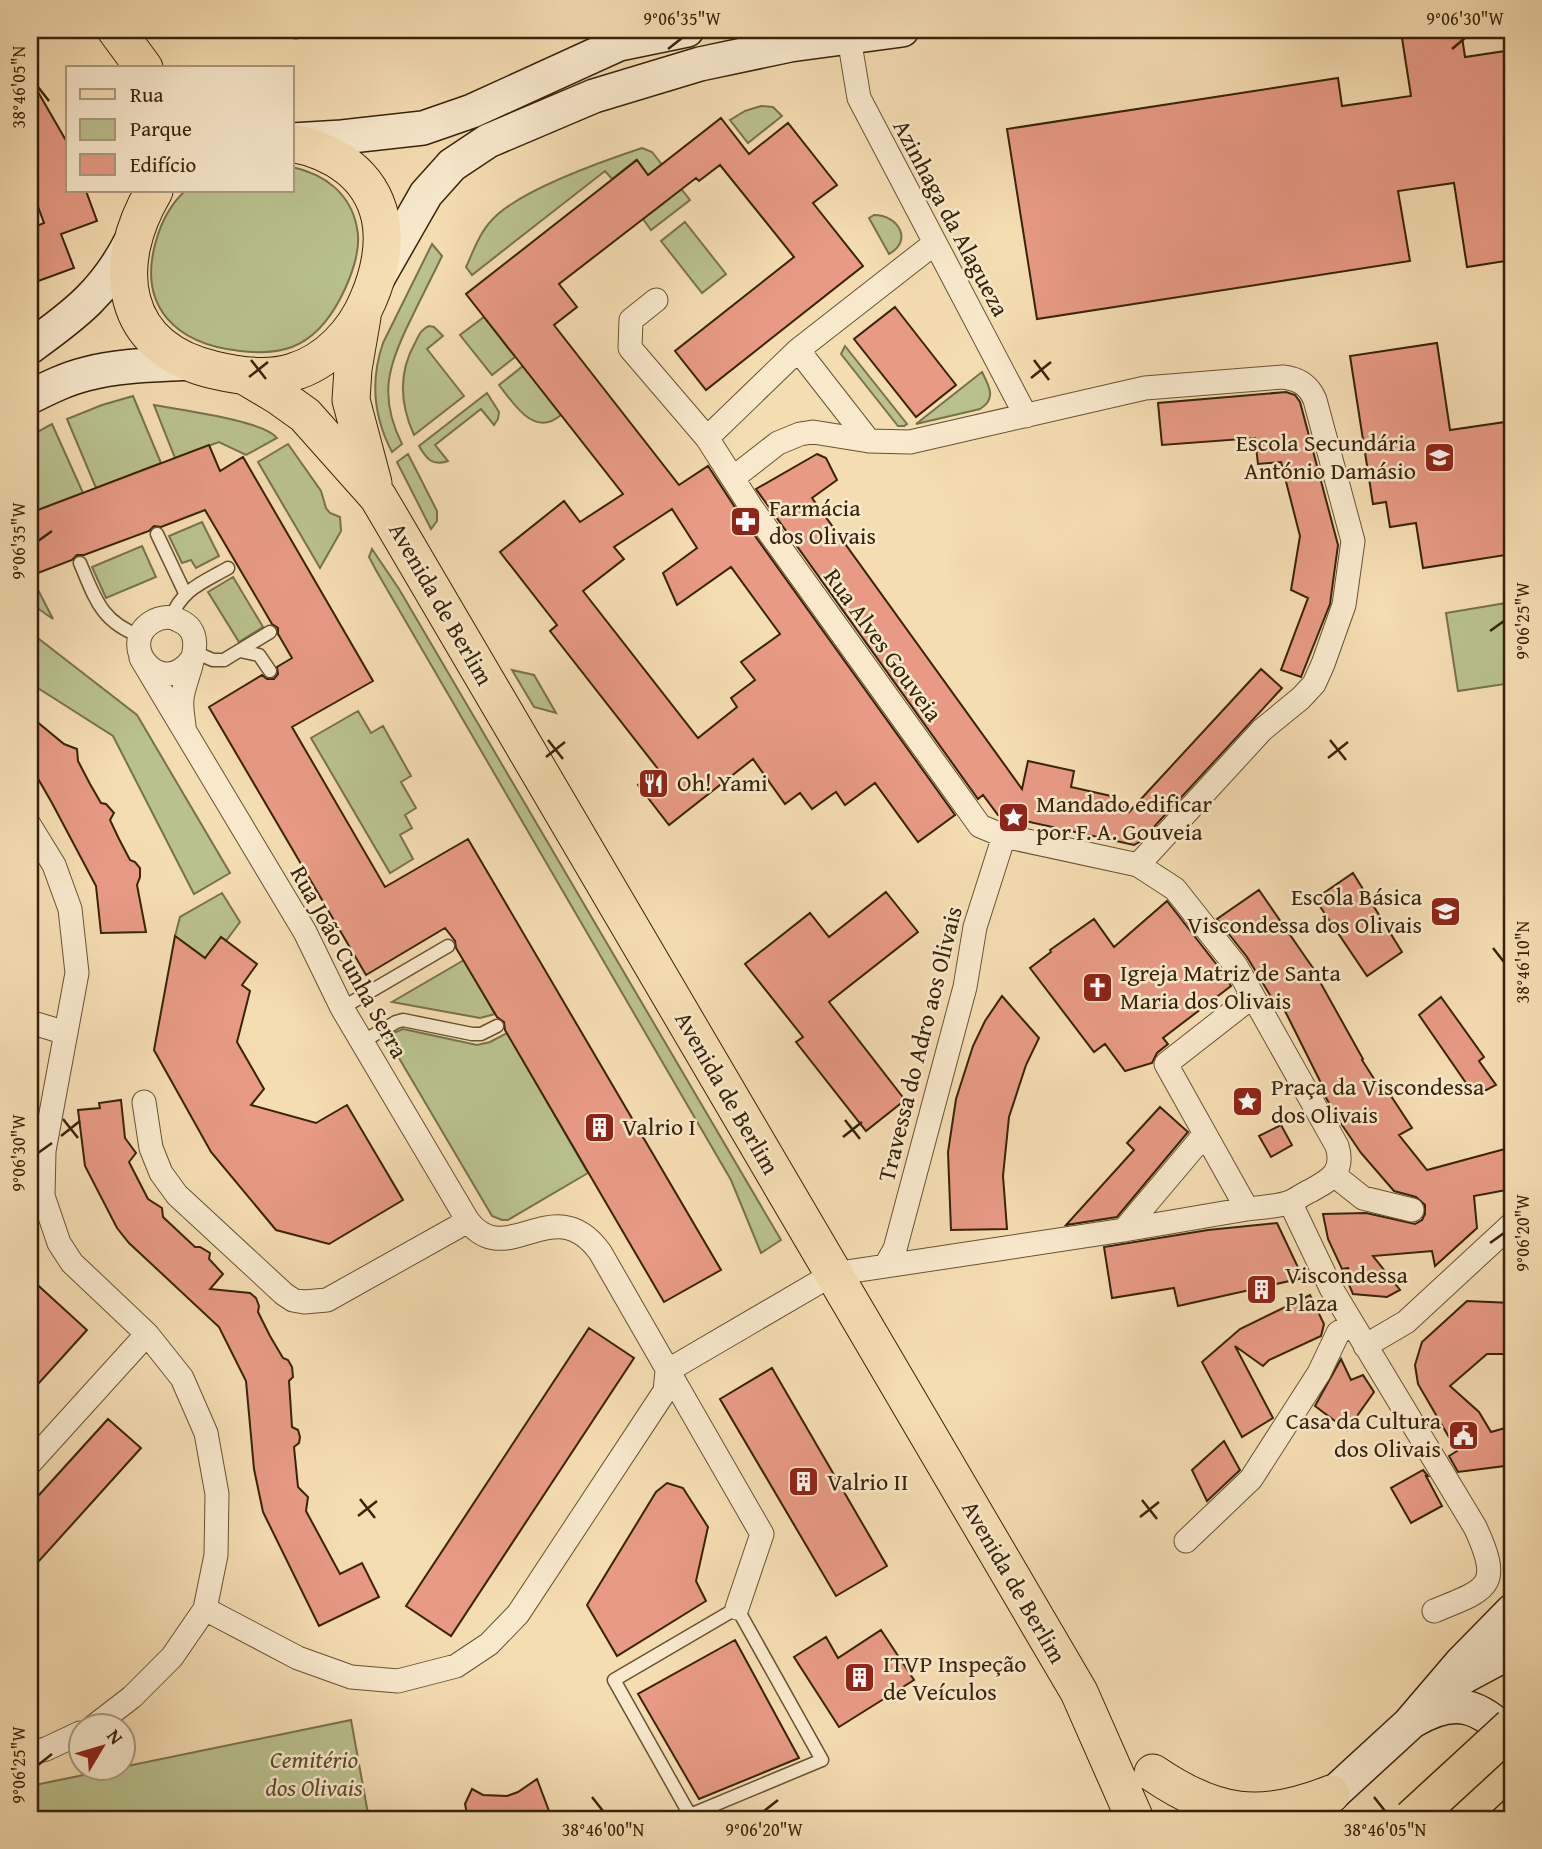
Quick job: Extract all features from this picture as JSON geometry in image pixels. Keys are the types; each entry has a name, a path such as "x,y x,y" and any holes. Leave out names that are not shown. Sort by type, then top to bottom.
{"highway":[{"path":"1412,1819 1512,1727"},
{"path":"1455,1819 1512,1766"}],"main road":[{"path":"94,30 111,66"},
{"path":"116,30 143,66"},
{"path":"294,142 399,132 435,124 472,111 630,40 687,30"},
{"path":"143,208 128,280 136,313 152,337 170,352 191,363 245,376 293,372 308,366 336,346 370,297 426,194 452,165 488,141 594,96 700,64 768,49 902,30"},
{"name":"Avenida de Berlim","path":"294,142 338,158 353,170 377,204 382,227 381,255 352,369 351,400 376,494"},
{"path":"39,333 105,284 119,265 143,208"},
{"path":"30,397 86,374 151,365 191,363"},
{"name":"Avenida de Berlim","path":"245,376 305,415 376,494 1079,1692 1135,1819"},
{"path":"1153,1773 1200,1800 1235,1810 1273,1811 1301,1806 1318,1807 1409,1724 1462,1662 1512,1611"},
{"path":"1436,1693 1471,1672 1512,1655"},
{"name":"Avenida de Berlim","path":"1079,1692 1153,1773 1183,1819"},
{"path":"1409,1724 1435,1708 1464,1707 1484,1716 1512,1739"}],"street":[{"name":"Azinhaga da Alagueza","path":"849,38 859,98 1026,416"},
{"path":"707,438 798,350 935,243"},
{"name":"Rua Alves Gouveia","path":"656,300 631,320 630,348 707,438 980,826 1004,836 1138,865"},
{"path":"798,350 869,441"},
{"path":"667,1371 833,1273 1124,1230 1290,1202 1334,1175 1339,1166 1340,1155 1236,966 1182,897 1166,881 1138,865 1262,730 1314,684 1344,605 1353,541 1315,400 1303,383 1283,377 1145,388 910,442 869,441 813,432 800,434 778,443 733,478"},
{"path":"171,618 178,620 194,636 193,656 181,670 166,674 152,670 141,647 150,622 171,618"},
{"name":"Rua João Cunha Serra","path":"141,647 184,729 311,943 342,1008 468,1221"},
{"name":"Rua João Cunha Serra","path":"184,729 182,698 193,656"},
{"path":"30,826 54,865 70,909 78,973 44,1151 43,1196 60,1243 72,1263 147,1334 182,1378 206,1433 217,1494 216,1555 205,1609 172,1657 132,1698 112,1713"},
{"name":"Travessa do Adro aos Olivais","path":"886,1265 895,1249 965,987 975,927 1004,836"},
{"path":"1247,1209 1166,1064 1253,996"},
{"path":"30,1022 66,1033"},
{"path":"144,1102 151,1148 168,1184 187,1207 293,1300 327,1300 468,1221 480,1235 488,1238 511,1237 555,1225 575,1228 584,1234 600,1252 762,1534 737,1608"},
{"path":"1124,1230 1205,1134"},
{"path":"1334,1175 1363,1198 1412,1210"},
{"path":"1290,1202 1331,1288 1475,1527 1486,1551 1489,1579 1485,1587 1478,1593 1434,1611"},
{"path":"1366,1346 1406,1322 1512,1224"},
{"path":"1186,1541 1251,1479 1319,1373 1338,1333 1352,1324"},
{"path":"30,1463 147,1334"},
{"path":"205,1609 298,1658 351,1677 398,1681 456,1666 489,1644 518,1614 665,1391 667,1371"},
{"path":"30,1753 66,1740"}],"lane":[{"path":"157,534 185,593"},
{"path":"80,562 102,611 141,647"},
{"path":"171,618 176,604 185,593 228,568"},
{"path":"193,656 224,660 270,632"},
{"path":"240,651 259,655 270,671"},
{"path":"342,1008 448,946"},
{"path":"362,1042 403,1020 472,1034 481,1034 497,1026"},
{"path":"737,1608 822,1760 690,1815 614,1680 737,1608"}],"green space":[{"path":"761,106 773,107 782,116 748,143 730,120"},
{"path":"642,148 652,152 690,200 651,230 643,219 667,200 636,160 612,179 605,171 472,275 466,267 484,230 504,209 562,178"},
{"path":"294,168 315,175 335,187 354,216 358,246 348,283 320,328 308,339 292,347 260,352 217,347 180,331 157,303 152,285 152,264 156,241 164,221 184,192 294,192"},
{"path":"874,215 890,219 900,230 900,242 889,254 869,218"},
{"path":"685,222 726,274 702,293 661,241"},
{"path":"432,244 442,256 403,336 389,381 390,411 402,444 392,452 377,412 376,371 383,343"},
{"path":"484,317 515,357 492,375 460,335"},
{"path":"429,326 443,336 427,349 464,396 414,435 406,412 404,377 418,337"},
{"path":"845,346 907,424 898,426 841,354"},
{"path":"523,366 561,415 542,423 533,421 511,401 499,385"},
{"path":"982,372 990,397 980,409 916,424"},
{"path":"487,393 499,412 494,425 481,409 435,445 448,461 438,463 427,458 419,446"},
{"path":"133,396 161,463 96,488 67,419"},
{"path":"154,405 239,421 269,432 277,438 246,455 219,442 175,458"},
{"path":"52,424 83,493 30,513 30,436"},
{"path":"288,444 321,491 326,508 340,517 341,531 320,568 258,462"},
{"path":"408,454 437,511 437,521 431,529 397,462"},
{"path":"202,522 219,556 196,568 191,560 182,563 169,536"},
{"path":"142,546 156,577 106,598 92,567"},
{"path":"372,549 399,589 781,1240 761,1253 731,1180 377,572 369,557"},
{"path":"233,577 263,627 239,642 208,592"},
{"path":"36,586 53,619 30,603 30,589"},
{"path":"1512,602 1512,683 1458,691 1446,613"},
{"path":"30,632 137,715 230,873 194,894 113,736 30,683"},
{"path":"512,670 534,675 556,713 534,707"},
{"path":"358,711 371,733 383,726 411,776 401,782 416,808 405,815 412,828 400,835 413,859 390,873 311,738"},
{"path":"222,893 240,922 226,941 221,938 205,958 175,936 180,917"},
{"path":"464,960 495,1014 480,1018 392,1002"},
{"path":"403,1029 477,1045 507,1033 588,1173 508,1220 492,1216 386,1036"},
{"name":"Cemitério dos Olivais","path":"351,1720 369,1819 30,1819 30,1786 66,1779 66,1783 136,1783 136,1764"}],"building":[{"path":"1461,30 1465,57 1512,50 1512,260 1467,267 1454,183 1398,191 1410,261 1037,319 1007,129 1338,78 1342,106 1411,96 1402,38"},
{"path":"30,78 66,141 66,192 86,192 97,221 61,234 74,268 30,284 30,229 44,223 30,185"},
{"path":"721,118 749,154 788,123 837,185 813,203 863,266 706,390 675,351 794,257 720,165 699,181 696,178 559,284 577,307 554,325 679,485 708,466 740,515 955,815 918,842 875,783 845,805 836,792 812,809 800,793 785,804 753,759 669,825 638,785 658,769 550,631 557,625 500,552 564,501 580,522 623,494 466,294 637,160 648,175","holes":["672,509 697,548 663,573 677,605 731,567 780,634 741,662 755,680 731,698 737,707 698,738 583,591 624,559 614,547"]},
{"path":"895,307 956,385 916,417 854,339"},
{"path":"1437,343 1450,430 1512,421 1512,554 1423,568 1416,523 1390,527 1386,502 1373,504 1350,356"},
{"path":"1286,392 1295,395 1300,402 1338,545 1330,604 1301,677 1281,670 1308,598 1291,590 1300,536 1281,462 1258,464 1255,438 1162,445 1158,403"},
{"path":"209,445 220,471 243,457 373,681 292,727 385,887 468,839 721,1270 664,1302 505,1030 504,1022 497,1017 445,928 366,975 209,707 262,675 267,679 274,679 278,674 277,667 292,658 278,634 278,628 272,624 205,510 161,527 154,526 149,531 84,555 77,555 72,560 30,576 30,513"},
{"path":"817,454 826,458 837,480 812,498 1022,789 1028,761 1074,771 1071,787 1111,796 1129,812 1261,669 1282,688 1141,841 1134,845 998,815 983,795 978,799 756,489"},
{"path":"30,716 64,744 77,749 78,761 90,784 101,803 106,804 114,813 110,820 130,860 140,868 137,885 146,932 101,933 96,886 52,803 37,777 30,771"},
{"path":"1353,873 1402,952 1367,976 1315,899"},
{"path":"1259,890 1322,981 1320,982 1362,1060 1385,1096 1389,1093 1412,1128 1399,1135 1427,1170 1512,1147 1512,1189 1474,1196 1477,1228 1435,1266 1432,1251 1373,1256 1400,1290 1387,1297 1353,1294 1346,1278 1350,1276 1348,1268 1342,1269 1328,1239 1323,1214 1366,1213 1415,1224 1422,1220 1425,1205 1416,1197 1394,1191 1361,1153 1318,1084 1321,1083 1283,1007 1279,1010 1247,957 1217,919"},
{"path":"886,892 918,932 829,1002 905,1100 866,1131 796,1042 803,1037 745,964 810,913 829,937"},
{"name":"Igreja Matriz de Santa Maria dos Olivais","path":"1167,901 1231,986 1163,1038 1168,1044 1157,1053 1152,1063 1125,1071 1105,1044 1094,1052 1030,968 1051,952 1050,950 1094,919 1114,947"},
{"path":"175,936 205,958 221,937 257,964 242,985 250,991 237,1042 264,1089 251,1105 316,1123 347,1105 403,1200 329,1244 276,1230 211,1152 154,1050"},
{"path":"1002,996 1039,1038 1026,1065 1009,1117 1003,1176 1007,1229 951,1230 948,1152 956,1099 973,1046 985,1021"},
{"path":"1441,997 1484,1057 1479,1061 1496,1085 1475,1096 1419,1015"},
{"path":"121,1100 125,1138 136,1153 129,1162 148,1199 162,1208 163,1217 195,1247 210,1253 209,1259 223,1274 210,1289 250,1293 256,1298 258,1312 270,1336 283,1358 288,1360 292,1367 293,1377 289,1381 292,1427 298,1430 300,1437 299,1443 294,1447 298,1487 308,1497 306,1511 340,1574 362,1563 379,1597 319,1626 263,1512 254,1469 246,1381 219,1327 129,1243 117,1228 85,1166 78,1110 100,1108 99,1103"},
{"path":"1160,1107 1188,1132 1117,1217 1066,1225 1134,1150 1127,1143"},
{"path":"1281,1125 1292,1145 1271,1157 1259,1136"},
{"path":"1277,1223 1303,1278 1178,1306 1174,1288 1112,1298 1104,1247 1208,1230"},
{"path":"30,1278 87,1330 30,1393"},
{"path":"1310,1295 1324,1324 1321,1336 1269,1360 1263,1366 1235,1346 1273,1418 1242,1437 1202,1362 1240,1329"},
{"path":"1467,1301 1512,1303 1512,1354 1487,1354 1450,1386 1479,1412 1491,1432 1512,1426 1512,1465 1458,1472 1449,1456 1457,1451 1418,1384 1415,1365 1422,1342"},
{"path":"589,1328 634,1358 451,1636 406,1606"},
{"path":"1341,1359 1351,1380 1363,1375 1374,1392 1347,1430 1315,1406"},
{"name":"Valrio II","path":"772,1368 887,1566 836,1596 720,1399"},
{"path":"108,1419 141,1448 30,1571 30,1505"},
{"path":"1224,1441 1240,1470 1207,1501 1192,1470"},
{"path":"1423,1470 1442,1506 1411,1523 1391,1488"},
{"path":"667,1483 683,1488 708,1527 696,1581 706,1601 617,1656 587,1605 656,1492"},
{"name":"ITVP Inspeção de Veículos","path":"881,1630 914,1680 839,1727 794,1657 826,1637 838,1658"},
{"path":"735,1640 799,1758 699,1799 638,1694"},
{"path":"537,1779 552,1819 468,1819 465,1804 472,1789 483,1795 507,1796"}],"place":[{"name":"Escola Secundária António Damásio","path":"1439,457"},
{"name":"Farmácia dos Olivais","path":"746,522"},
{"name":"Oh! Yami","path":"654,783"},
{"name":"Mandado edificar por F. A. Gouveia","path":"1013,818"},
{"name":"Escola Básica Viscondessa dos Olivais","path":"1445,911"},
{"name":"Igreja Matriz de Santa Maria dos Olivais","path":"1097,987"},
{"name":"Praça da Viscondessa dos Olivais","path":"1248,1101"},
{"name":"Valrio I","path":"599,1127"},
{"name":"Viscondessa Plaza","path":"1262,1289"},
{"name":"Casa da Cultura dos Olivais","path":"1464,1435"},
{"name":"Valrio II","path":"804,1482"},
{"name":"ITVP Inspeção de Veículos","path":"860,1678"}]}
